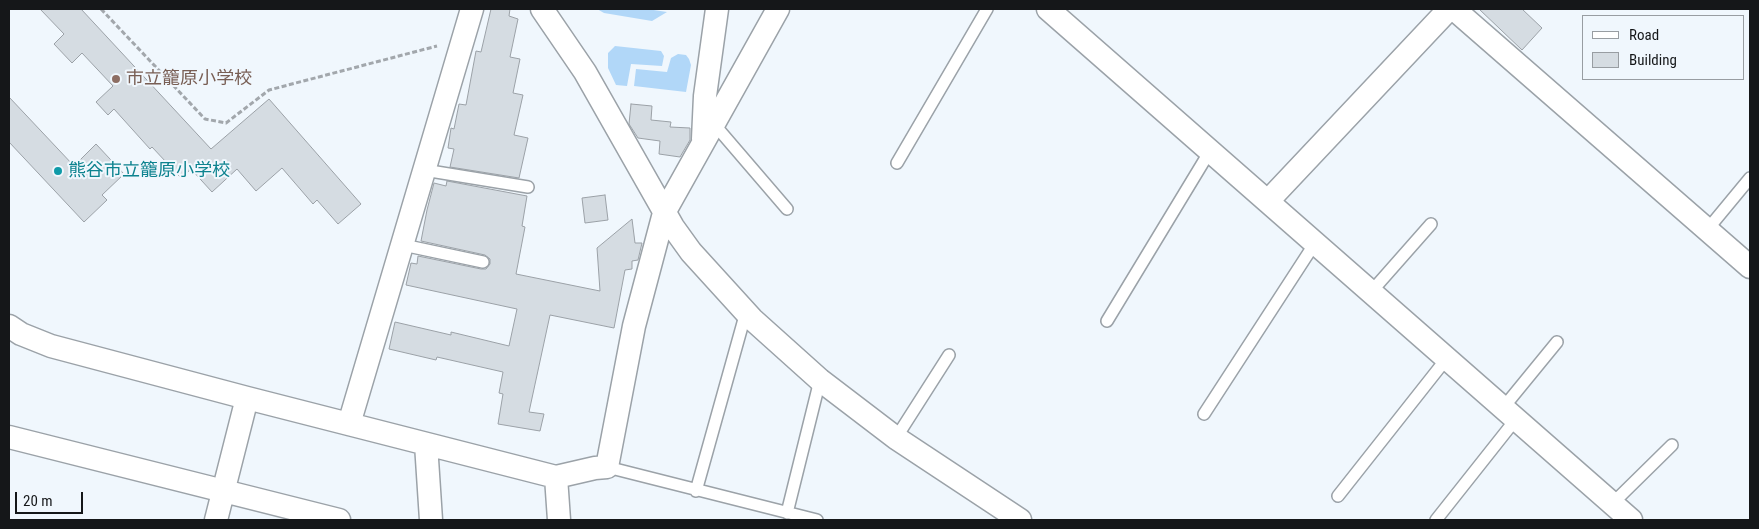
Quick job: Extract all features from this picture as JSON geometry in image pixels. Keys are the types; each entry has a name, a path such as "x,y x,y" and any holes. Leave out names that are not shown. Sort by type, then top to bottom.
{"street":[{"path":"349,424 472,9"},
{"path":"542,9 584,72 672,227 691,252 746,312 820,380 896,438 1020,520"},
{"path":"702,146 705,96 716,9"},
{"path":"9,326 21,334 51,346 556,477 607,467 634,326 664,213 778,9"},
{"path":"1048,9 1631,520"},
{"path":"1268,201 1448,9"},
{"path":"1454,9 1750,267"},
{"path":"705,96 727,102"},
{"path":"216,520 248,398"},
{"path":"9,437 339,520"},
{"path":"426,444 431,520"},
{"path":"556,477 559,520"}],"lane":[{"path":"897,163 987,9"},
{"path":"714,124 787,210"},
{"path":"1107,321 1210,151"},
{"path":"424,170 528,187"},
{"path":"1707,230 1750,178"},
{"path":"1371,292 1431,224"},
{"path":"1204,414 1315,243"},
{"path":"402,245 483,262"},
{"path":"696,491 746,312"},
{"path":"1436,520 1557,342"},
{"path":"896,438 950,355"},
{"path":"1338,496 1447,358"},
{"path":"787,513 820,380"},
{"path":"1612,504 1672,445"},
{"path":"607,467 817,520"}],"path":[{"path":"101,9 205,119 226,123 269,90 437,46"}],"shaded area":[{"path":"597,9 647,9 667,12 652,21 604,13"},
{"path":"615,46 661,51 664,56 662,66 631,64 627,86 616,85 608,68 608,53"},
{"path":"678,54 686,55 691,65 686,92 634,86 636,69 667,72 671,58"}],"building":[{"path":"40,9 81,9 211,149 269,99 361,204 338,224 317,200 313,204 282,168 256,191 237,169 212,192 191,169 181,178 152,147 150,149 114,109 108,115 96,102 113,86 82,53 72,63 54,44 64,34"},
{"path":"491,9 510,9 509,16 518,19 510,57 520,59 513,93 523,95 514,135 528,138 519,178 450,167 454,149 448,148 451,128 454,129 459,104 466,105 476,51 481,52"},
{"path":"1479,9 1522,9 1542,28 1522,50"},
{"name":"熊谷市立籠原小学校","path":"9,97 74,166 96,144 124,174 102,195 107,200 84,222 9,142"},
{"path":"631,104 652,106 651,120 671,122 670,127 690,128 690,140 680,157 659,154 660,141 638,138 629,124"},
{"path":"447,181 527,196 522,226 525,227 516,274 600,291 597,248 632,219 635,243 642,243 638,260 632,261 632,269 625,270 614,328 550,315 529,412 544,414 540,431 498,424 503,394 499,393 503,372 437,357 436,360 389,349 395,322 451,335 451,332 509,346 517,309 406,285 411,263 417,264 418,256 481,269 486,269 490,264 490,259 485,255 421,241 434,183 446,186"},
{"path":"605,195 608,220 585,223 582,198"}],"place":[{"name":"市立籠原小学校","path":"116,79"},
{"name":"熊谷市立籠原小学校","path":"58,171"}]}
